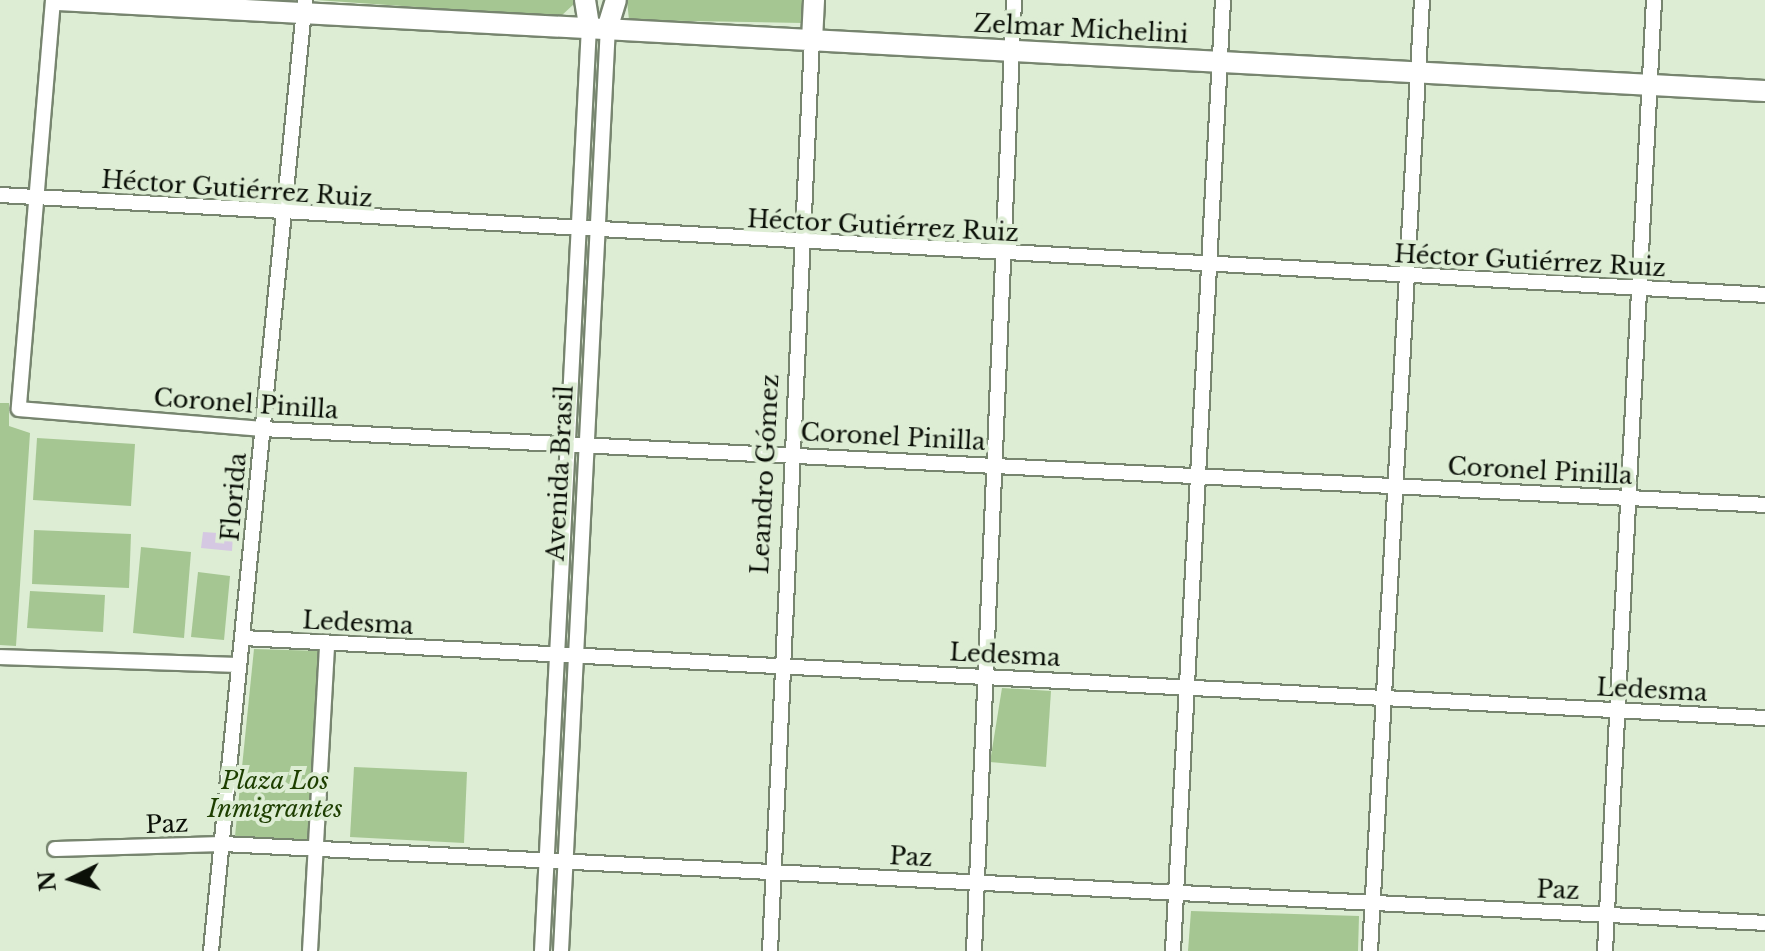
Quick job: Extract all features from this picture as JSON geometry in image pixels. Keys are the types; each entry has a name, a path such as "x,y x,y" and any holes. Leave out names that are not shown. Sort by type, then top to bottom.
{"street":[{"name":"Zelmar Michelini","path":"55,0 305,7 1218,64 1651,82 1765,91"},
{"path":"35,197 55,0"},
{"name":"Avenida Brasil","path":"561,951 598,233 599,25 585,0"},
{"name":"Avenida Brasil","path":"542,951 577,232 599,25 616,0"},
{"name":"Leandro Gómez","path":"770,951 814,0"},
{"path":"974,951 1014,0"},
{"path":"1173,951 1223,0"},
{"path":"1370,951 1422,0"},
{"path":"1605,951 1654,0"},
{"name":"Florida","path":"211,951 305,7"},
{"name":"Héctor Gutiérrez Ruiz","path":"0,195 282,216 1765,295"},
{"name":"Coronel Pinilla","path":"35,197 19,409 262,429 1765,505"},
{"name":"Ledesma","path":"243,638 1765,718"},
{"path":"310,951 327,644"},
{"path":"0,657 239,665"},
{"name":"Paz","path":"55,849 223,844 977,882 1176,896 1765,923"}],"green space":[{"path":"316,0 574,0 575,3 560,17"},
{"path":"627,0 804,0 803,23 629,20"},
{"path":"0,403 9,403 9,426 30,433 16,646 0,645"},
{"path":"37,438 135,444 131,506 33,500"},
{"path":"34,530 131,534 129,588 32,584"},
{"path":"141,547 191,552 184,638 133,633"},
{"path":"198,572 230,576 224,640 191,637"},
{"path":"30,591 105,595 103,632 27,628"},
{"name":"Plaza Los Inmigrantes","path":"254,649 321,651 307,840 235,836"},
{"path":"1002,688 1051,691 1046,767 990,762"},
{"path":"354,767 467,772 464,843 350,837"},
{"path":"1191,911 1359,916 1358,951 1188,951"}],"building":[{"path":"203,532 233,534 232,551 201,548"}]}
